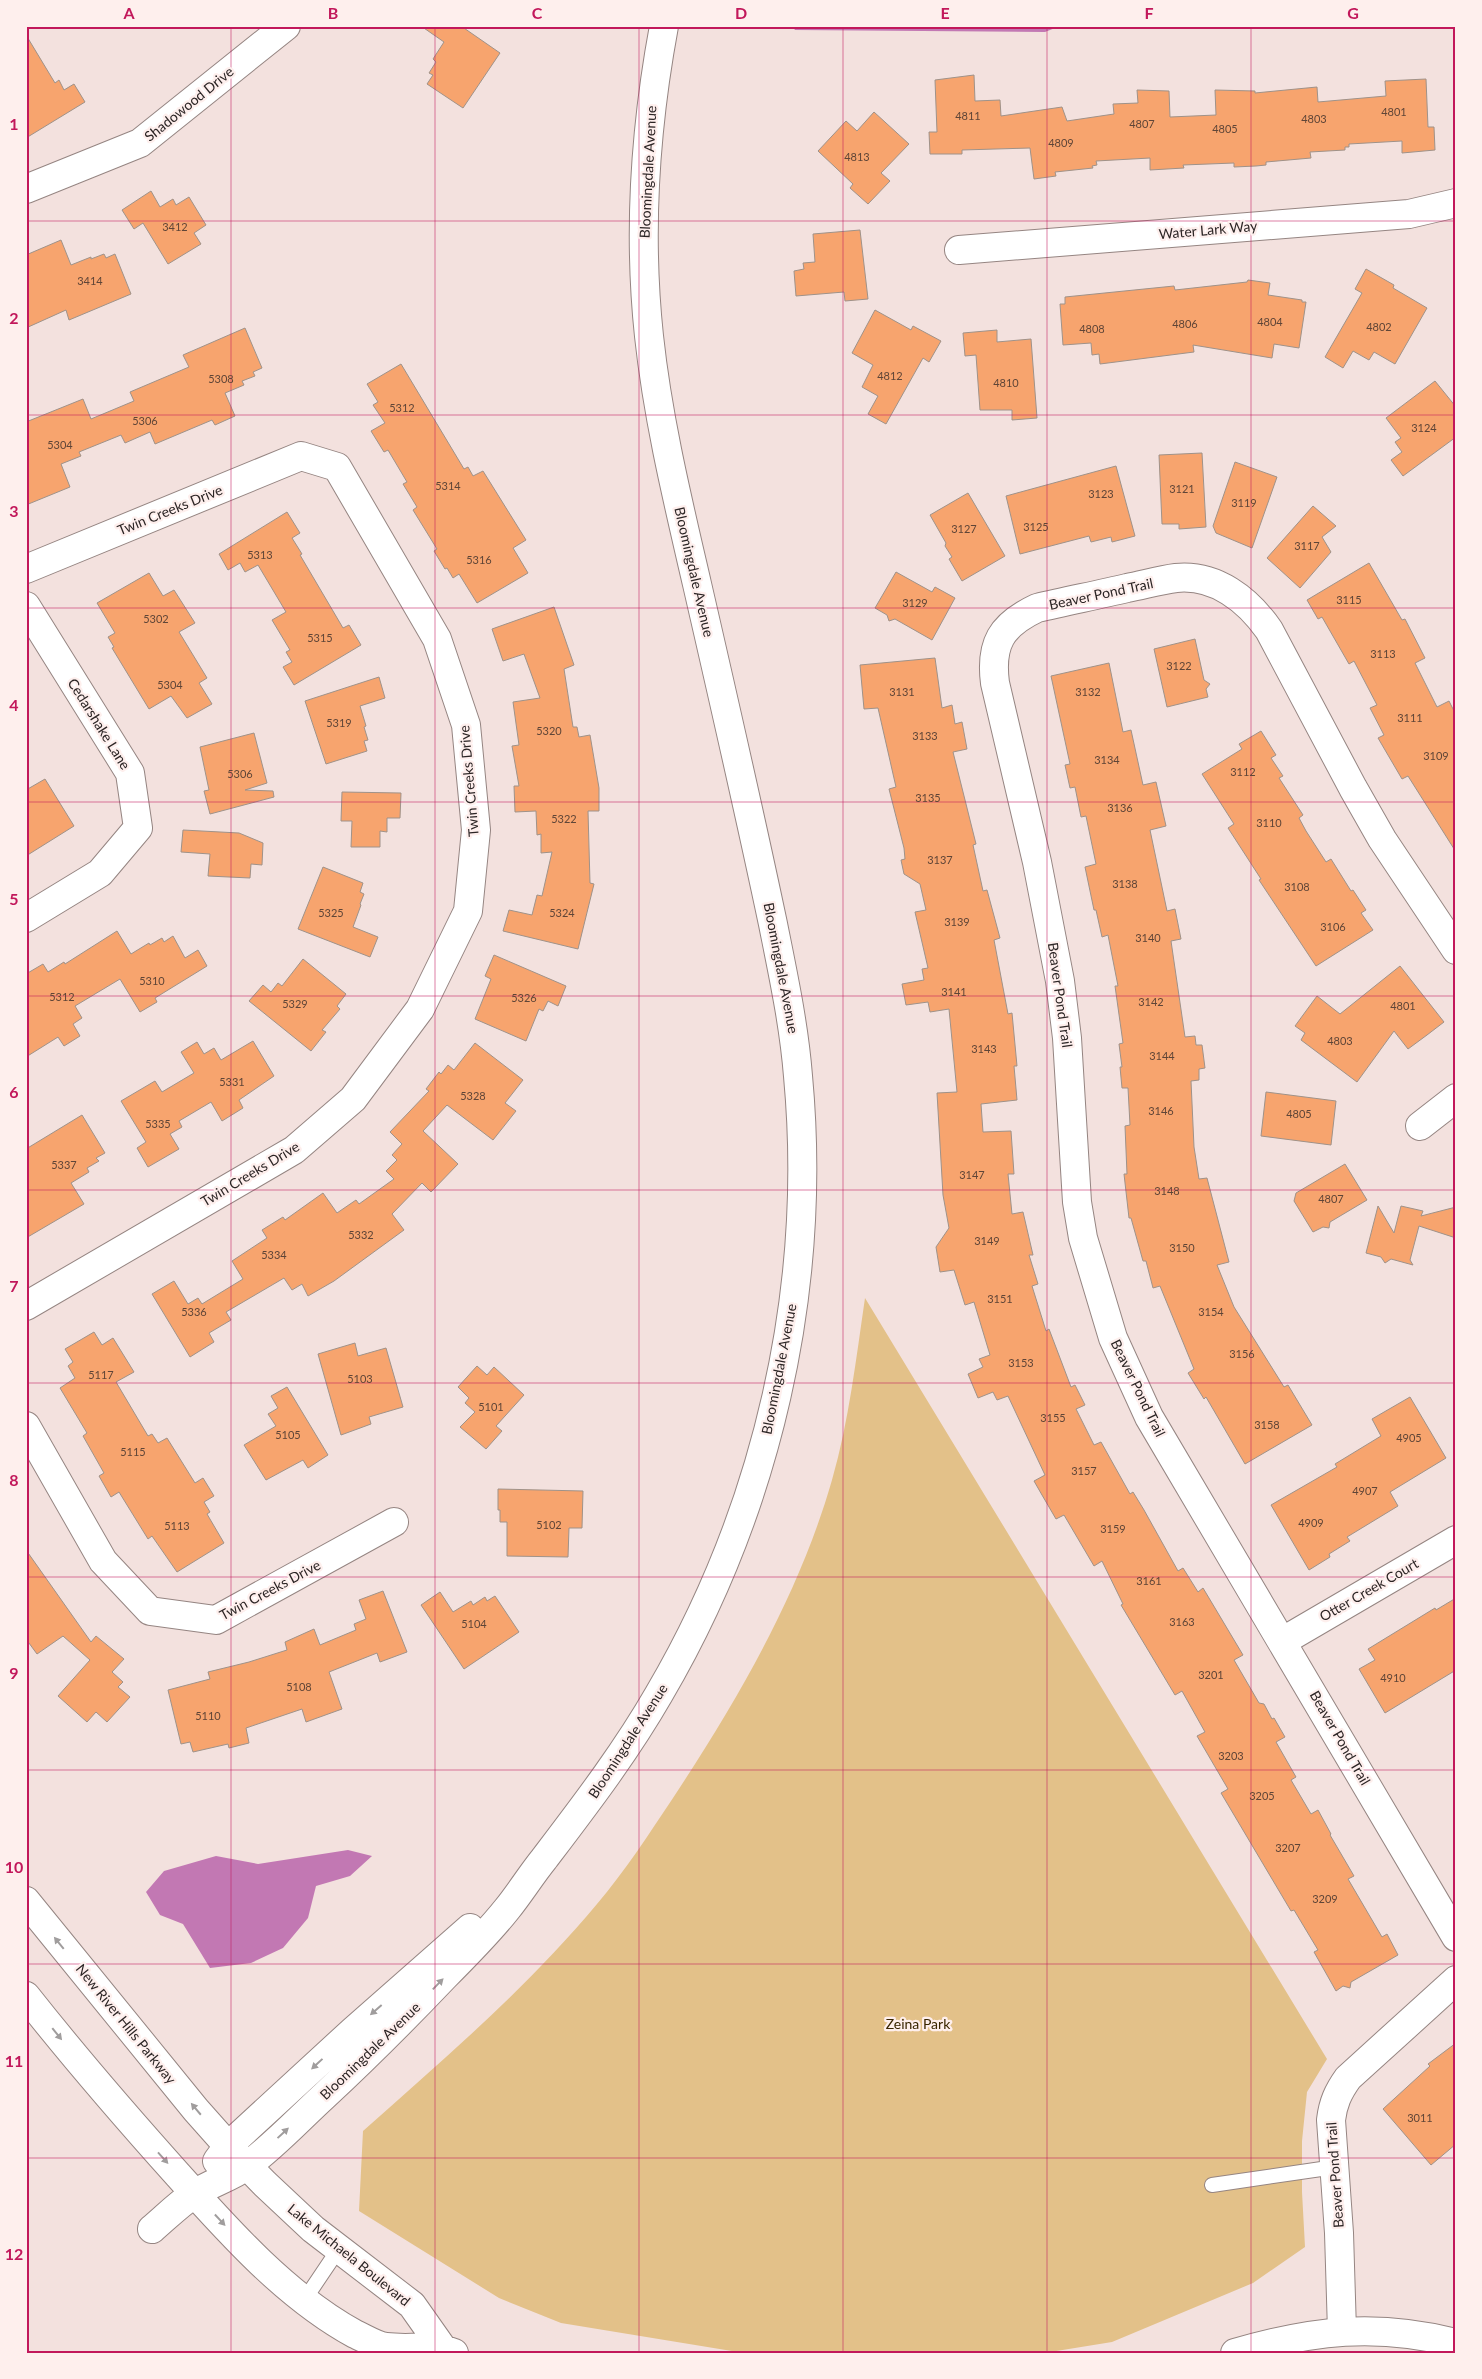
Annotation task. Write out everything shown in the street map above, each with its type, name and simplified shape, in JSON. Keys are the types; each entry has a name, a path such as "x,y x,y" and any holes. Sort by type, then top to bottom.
{"street":[{"name":"Shadowood Drive","path":"26,189 140,143 286,26"},
{"name":"Bloomingdale Avenue","path":"152,2229 195,2193 247,2166 366,2057 410,2013 507,1909 542,1860 591,1798 659,1695 698,1621 732,1543 759,1462 780,1378 793,1305 799,1243 802,1180 801,1113 796,1050 787,993 764,883 668,456 649,336 645,266 645,191 653,94 664,26"},
{"name":"Water Lark Way","path":"959,250 1409,214 1456,203"},
{"name":"Twin Creeks Drive","path":"26,568 301,456 337,467 437,639 466,725 476,830 468,911 420,1009 354,1099 294,1150 26,1306"},
{"name":"Beaver Pond Trail","path":"1456,950 1382,839 1269,630 1257,613 1241,597 1221,586 1201,580 1178,578 1037,608 1020,616 1006,628 996,644 992,662 995,683 1035,852 1060,981 1067,1038 1077,1202 1083,1238 1102,1305 1124,1366 1149,1417 1283,1641 1456,1937"},
{"name":"Cedarshake Lane","path":"26,606 130,773 138,828 100,874 26,918"},
{"path":"1420,1126 1456,1098"},
{"name":"Twin Creeks Drive","path":"26,1426 103,1561 150,1611 216,1620 394,1522"},
{"name":"Otter Creek Court","path":"1283,1641 1456,1540"},
{"name":"Bloomingdale Avenue","path":"195,2193 228,2146 542,1860"},
{"name":"New River Hills Parkway","path":"27,1904 196,2110 228,2146"},
{"name":"Beaver Pond Trail","path":"1342,2331 1335,2166 1331,2120 1333,2105 1338,2092 1363,2064 1456,1980"},
{"path":"26,1996 92,2078 195,2193"},
{"name":"Lake Michaela Boulevard","path":"228,2146 288,2206 338,2250 412,2305 446,2351"},
{"name":"Lake Michaela Boulevard","path":"195,2193 245,2246 305,2299 354,2333 385,2347 446,2351"},
{"path":"1236,2353 1308,2334 1342,2331 1412,2334 1456,2343"}],"lane":[{"path":"1212,2185 1335,2166"},
{"path":"305,2299 338,2250"}],"green space":[{"name":"Zeina Park","path":"865,1298 1327,2059 1307,2092 1302,2141 1305,2247 1253,2283 1112,2342 1044,2353 744,2353 561,2323 499,2298 359,2211 363,2131 514,1994 597,1904 646,1839 721,1723 743,1684 784,1605 802,1564 832,1480 848,1413"}],"shaded area":[{"path":"792,26 1060,26 1045,32 795,30"},
{"path":"348,1850 372,1856 350,1876 316,1886 308,1918 283,1948 251,1963 210,1968 183,1924 160,1915 146,1892 164,1871 216,1856 258,1864"}],"building":[{"path":"421,26 461,26 500,53 463,108 427,84 433,75 429,73 436,62 433,59 444,42"},
{"path":"26,35 55,83 59,80 64,90 74,84 85,102 26,138"},
{"path":"974,75 975,101 1000,100 1001,116 1062,107 1067,121 1114,114 1113,104 1138,103 1137,90 1169,91 1170,117 1216,115 1215,90 1255,91 1255,93 1317,87 1318,102 1386,96 1385,81 1426,79 1428,127 1434,127 1435,150 1402,153 1402,141 1349,144 1349,147 1345,147 1345,150 1310,152 1311,158 1266,162 1266,165 1234,167 1234,163 1183,165 1184,168 1150,170 1150,158 1096,161 1097,165 1092,166 1093,168 1055,172 1056,176 1034,179 1030,148 962,150 962,154 930,154 929,132 937,132 935,80"},
{"path":"874,112 909,144 881,173 890,181 868,204 850,188 853,184 818,151 846,121 857,131"},
{"path":"151,191 160,207 173,199 176,205 189,197 206,225 194,233 201,244 168,264 143,223 134,229 122,210"},
{"path":"860,230 868,299 845,301 844,292 796,296 794,271 804,269 803,263 815,262 813,234"},
{"path":"61,240 71,265 91,257 91,259 104,254 106,258 115,254 131,294 69,320 66,310 26,328 26,255"},
{"path":"1366,269 1394,285 1393,288 1427,308 1395,364 1374,352 1369,360 1353,351 1343,368 1325,357 1362,293 1355,289"},
{"path":"1248,280 1270,283 1268,295 1306,302 1299,348 1274,344 1272,358 1193,345 1194,352 1100,364 1099,354 1092,355 1091,343 1063,345 1060,304 1065,304 1065,297 1174,286 1175,290 1247,282"},
{"path":"875,310 911,330 913,326 941,341 929,362 923,358 886,424 868,414 878,396 862,387 873,365 852,353"},
{"path":"245,328 262,368 253,372 255,376 242,381 244,385 225,393 235,416 215,425 212,420 155,444 150,432 125,443 121,435 79,452 81,456 61,464 70,487 26,505 26,422 83,399 91,419 134,401 130,392 189,367 183,355"},
{"path":"997,330 997,342 1031,339 1037,418 1012,420 1012,410 980,410 976,355 965,356 963,333"},
{"path":"401,364 464,469 468,467 473,476 483,471 526,540 513,548 528,573 477,603 459,574 453,578 447,568 445,569 434,551 437,549 413,510 417,507 403,484 407,482 388,450 384,452 371,431 385,423 373,405 378,402 367,384"},
{"path":"1435,381 1456,407 1456,437 1403,476 1391,460 1402,452 1395,442 1401,438 1386,418"},
{"path":"1202,453 1206,527 1179,529 1179,524 1162,524 1159,455"},
{"path":"1235,462 1277,477 1252,548 1216,533 1213,526"},
{"path":"1116,466 1135,536 1112,542 1111,537 1091,542 1089,536 1020,554 1006,496"},
{"path":"968,493 1005,556 962,581 949,559 952,557 945,546 946,543 930,515"},
{"path":"1313,506 1336,526 1322,537 1331,552 1300,588 1267,558"},
{"path":"287,512 300,533 292,538 302,554 300,555 343,628 349,625 361,645 294,685 283,667 292,662 286,652 290,650 272,620 286,612 258,565 245,572 240,563 228,570 219,554"},
{"path":"1369,563 1402,620 1405,619 1425,658 1415,663 1437,707 1449,701 1456,715 1456,852 1408,776 1402,779 1378,738 1384,735 1370,708 1377,705 1354,661 1349,664 1322,617 1318,619 1307,600"},
{"path":"896,572 932,592 935,587 955,598 932,640 895,619 889,621 887,615 875,608"},
{"path":"149,573 163,596 174,590 195,623 179,632 207,678 199,683 212,704 187,718 171,696 149,709 112,648 114,647 108,637 115,633 97,603"},
{"path":"554,607 574,665 564,669 573,727 577,727 579,737 590,735 599,788 599,811 588,811 590,883 594,884 578,949 503,931 509,910 532,915 537,895 542,896 552,852 541,853 541,834 537,835 536,811 515,812 514,786 519,786 512,746 519,745 513,702 540,698 524,654 503,661 492,629"},
{"path":"1195,639 1204,680 1210,684 1206,689 1208,697 1167,707 1154,649"},
{"path":"935,658 942,708 952,705 955,724 962,722 967,749 953,752 976,844 973,845 983,891 987,890 1000,938 994,940 1008,1014 1012,1013 1017,1066 1014,1066 1017,1100 981,1104 983,1132 1011,1131 1014,1174 1008,1174 1012,1214 1023,1212 1033,1255 1029,1255 1038,1284 1032,1286 1046,1331 1049,1329 1071,1387 1075,1385 1085,1405 1076,1409 1094,1445 1101,1442 1130,1494 1133,1492 1144,1510 1178,1571 1183,1568 1198,1592 1203,1588 1243,1655 1234,1660 1259,1703 1264,1704 1285,1737 1276,1742 1296,1777 1291,1780 1311,1814 1318,1810 1354,1876 1348,1879 1382,1937 1387,1934 1398,1955 1351,1982 1350,1988 1343,1986 1336,1991 1314,1952 1318,1950 1294,1910 1291,1911 1221,1793 1228,1789 1197,1736 1205,1732 1182,1691 1175,1695 1121,1605 1123,1604 1102,1561 1094,1566 1064,1515 1056,1519 1042,1495 1034,1481 1045,1475 1008,1396 997,1400 993,1392 978,1398 968,1374 983,1367 979,1359 990,1355 974,1302 965,1305 954,1270 940,1272 936,1247 949,1228 943,1195 937,1093 957,1092 949,1009 930,1012 928,1002 906,1005 902,984 924,980 922,969 928,968 915,912 926,910 920,884 904,874 901,860 905,859 904,848 889,789 896,787 878,708 864,709 860,665"},
{"path":"1109,663 1123,732 1131,730 1143,785 1156,782 1166,826 1150,830 1167,911 1175,909 1181,939 1171,941 1185,1037 1195,1036 1196,1045 1202,1045 1205,1068 1199,1069 1199,1080 1191,1081 1194,1147 1199,1179 1207,1178 1229,1262 1217,1265 1234,1307 1284,1387 1288,1385 1312,1425 1245,1464 1206,1397 1204,1399 1188,1373 1194,1369 1160,1286 1153,1288 1146,1261 1143,1261 1131,1218 1129,1218 1124,1174 1127,1174 1125,1126 1130,1125 1128,1088 1122,1088 1120,1067 1122,1067 1119,1044 1123,1043 1115,986 1118,986 1108,935 1102,937 1096,910 1094,910 1085,867 1096,864 1086,816 1081,817 1075,787 1070,788 1065,765 1070,764 1051,676"},
{"path":"379,677 385,698 360,706 366,726 364,727 368,740 364,741 367,751 326,764 305,701"},
{"path":"1261,731 1276,755 1271,758 1283,776 1279,778 1303,815 1299,818 1306,831 1326,862 1331,859 1351,891 1353,890 1366,910 1361,913 1373,930 1316,966 1259,880 1261,879 1228,828 1234,824 1202,774 1242,749 1239,744"},
{"path":"254,733 267,783 245,790 273,791 274,797 210,814 204,791 209,790 200,747"},
{"path":"45,779 74,826 26,856 26,790"},
{"path":"342,792 401,793 400,818 387,818 387,832 380,831 380,847 351,847 352,821 341,821"},
{"path":"183,830 239,833 263,843 262,865 251,864 250,878 208,876 210,854 181,852"},
{"path":"323,867 363,883 360,892 364,894 353,927 378,937 370,957 298,929"},
{"path":"117,931 131,954 149,943 150,945 162,938 164,942 173,936 185,958 198,950 207,966 155,998 157,1002 140,1012 120,979 75,1006 82,1018 73,1024 80,1036 64,1046 58,1037 26,1057 26,974 43,964 48,972 64,962 65,964"},
{"path":"494,955 566,986 558,1006 548,1001 543,1011 539,1009 526,1041 475,1019 491,979 485,976"},
{"path":"303,959 346,994 337,1006 340,1009 322,1030 326,1032 311,1051 249,1001 263,985 271,992 278,983 282,986"},
{"path":"1400,966 1444,1022 1408,1049 1394,1031 1357,1082 1301,1040 1305,1033 1295,1026 1317,996 1340,1014"},
{"path":"253,1041 274,1076 239,1100 243,1108 222,1121 211,1102 179,1121 182,1127 170,1134 179,1149 148,1167 137,1148 146,1142 121,1101 155,1081 162,1092 194,1073 181,1052 197,1042 204,1054 214,1048 221,1060"},
{"path":"475,1043 523,1080 505,1103 516,1111 493,1140 447,1105 423,1131 458,1164 431,1192 422,1183 392,1214 404,1230 334,1281 308,1296 302,1284 292,1290 284,1278 226,1312 231,1320 209,1333 214,1342 190,1357 152,1294 174,1281 188,1304 198,1298 202,1304 243,1279 232,1261 267,1238 262,1230 283,1217 285,1220 323,1193 337,1213 356,1200 359,1204 394,1179 386,1171 397,1160 392,1155 402,1144 390,1132 429,1091 426,1089 439,1072 441,1074 448,1065 454,1070"},
{"path":"1266,1092 1336,1101 1331,1145 1261,1136"},
{"path":"82,1115 105,1153 96,1158 99,1161 87,1168 89,1172 71,1183 84,1204 26,1238 26,1149"},
{"path":"1345,1164 1367,1200 1330,1222 1329,1228 1323,1227 1313,1232 1294,1201 1296,1193"},
{"path":"1378,1206 1394,1233 1401,1206 1423,1211 1421,1216 1456,1207 1456,1238 1419,1226 1410,1260 1413,1265 1391,1259 1385,1263 1381,1257 1366,1253"},
{"path":"94,1332 102,1345 113,1338 134,1372 116,1382 148,1436 152,1434 158,1443 167,1438 195,1483 203,1478 214,1496 204,1502 210,1512 207,1514 224,1543 177,1572 152,1536 148,1539 119,1492 111,1497 99,1476 104,1473 83,1436 87,1433 60,1388 75,1378 68,1366 73,1362 65,1349"},
{"path":"355,1343 358,1356 386,1348 403,1407 369,1417 371,1424 341,1435 318,1354"},
{"path":"477,1366 487,1375 494,1367 524,1395 496,1426 502,1431 486,1449 460,1427 475,1412 465,1403 469,1398 458,1387"},
{"path":"287,1387 328,1455 308,1468 303,1460 266,1480 244,1445 276,1426 268,1414 278,1408 271,1396"},
{"path":"1410,1397 1446,1458 1390,1492 1398,1506 1347,1537 1350,1541 1329,1554 1330,1557 1309,1570 1271,1505 1337,1467 1335,1464 1381,1436 1372,1419"},
{"path":"498,1489 583,1491 582,1528 569,1528 568,1557 507,1556 507,1522 500,1522"},
{"path":"26,1550 91,1642 96,1636 124,1659 112,1672 123,1682 118,1687 130,1697 107,1722 96,1712 87,1722 58,1696 90,1660 63,1636 37,1654 26,1639"},
{"path":"383,1591 407,1652 380,1662 377,1653 329,1672 342,1709 306,1722 302,1709 246,1728 249,1743 229,1748 228,1744 193,1752 190,1742 181,1744 168,1690 210,1679 208,1672 287,1650 285,1642 314,1629 320,1645 356,1630 354,1624 366,1619 359,1600"},
{"path":"440,1592 453,1612 471,1601 473,1605 485,1597 487,1601 495,1596 519,1632 464,1669 421,1605"},
{"path":"1456,1598 1456,1670 1385,1713 1359,1669 1375,1660 1368,1649 1435,1608 1436,1610"},
{"path":"1456,2043 1456,2144 1431,2165 1383,2109 1430,2066 1428,2064"}]}
